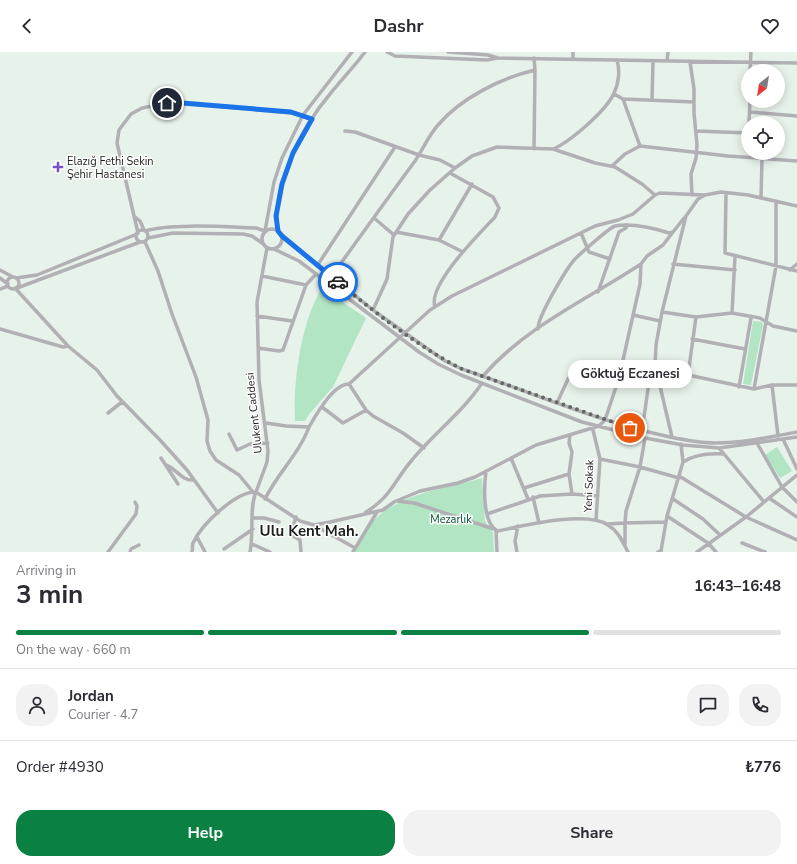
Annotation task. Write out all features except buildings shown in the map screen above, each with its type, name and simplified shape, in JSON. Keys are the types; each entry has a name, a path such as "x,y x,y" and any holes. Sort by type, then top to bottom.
{"street":[{"path":"262,243 262,236 265,231 274,182 282,158 303,115 352,52"},
{"path":"278,231 276,216 282,184 293,153 312,119 329,94 365,52"},
{"path":"387,52 395,56 487,60 498,58 534,58 797,63"},
{"path":"448,52 488,55 498,58"},
{"path":"498,52 498,58"},
{"path":"573,52 573,59"},
{"path":"667,61 668,52"},
{"path":"751,63 752,52"},
{"path":"534,58 534,149"},
{"path":"553,149 561,146 580,131 596,116 614,94 619,68 617,60"},
{"path":"652,100 653,61"},
{"path":"690,62 694,89 697,152 691,174 692,195"},
{"path":"331,276 419,155 437,125 454,109 478,94 516,74 534,70"},
{"path":"614,94 623,99 694,102"},
{"path":"623,99 640,146"},
{"path":"140,242 135,217 129,200 117,143 123,124 136,111 151,106 182,103 303,115 312,119"},
{"path":"750,108 750,116"},
{"path":"750,112 797,116"},
{"path":"344,131 355,132 419,155 440,160 455,168"},
{"path":"696,131 741,133"},
{"path":"612,166 625,154 640,146 741,157"},
{"path":"317,266 396,147"},
{"path":"373,310 387,279 395,233 408,214 430,190 455,168 472,156 497,147 553,149 612,166 625,172 655,195"},
{"path":"761,198 762,160"},
{"path":"780,160 797,161"},
{"path":"435,307 434,300 446,273 495,217 499,208 493,197 450,173"},
{"path":"439,240 472,184"},
{"path":"265,499 270,488 286,468 322,407 337,389 345,384 349,384 371,366 399,337 435,307 452,296 595,226 618,220 633,214 655,195 670,193 704,195 726,193 748,195 797,206"},
{"path":"726,193 725,253 797,271"},
{"path":"483,376 497,360 538,329 641,264 647,256 663,245 698,199 704,195"},
{"path":"754,389 776,266 776,202"},
{"path":"672,437 655,365 656,344 673,264 686,216"},
{"path":"135,217 140,221 145,231 148,233 148,238"},
{"path":"374,218 395,233 439,240 463,252"},
{"path":"538,329 537,324 574,260 613,227 627,225 669,233 673,232"},
{"path":"598,292 619,232 626,228 627,225"},
{"path":"8,285 8,280 15,277 37,275 145,231 162,228 196,227 256,228 265,231 272,228 278,231 317,266 373,310 404,333 445,360 462,369 605,420 642,431 684,440 715,443 778,436 797,432"},
{"path":"145,242 148,238 173,233 243,234 252,236 267,248 274,249 299,261 399,337 438,364 482,383 599,426 645,438 720,448 797,437"},
{"path":"581,233 587,248 593,254 610,259"},
{"path":"274,249 280,246 282,236"},
{"path":"16,288 140,242 145,242"},
{"path":"145,242 158,271 172,314 196,377 208,420 207,441 210,451 216,460 239,475 255,492 265,499 282,507 296,517 314,525 354,550 378,512"},
{"name":"Ulukent Caddesi","path":"250,552 253,530 253,500 267,462 268,443 259,380 257,302 267,248"},
{"path":"732,314 735,256"},
{"path":"314,525 378,512 397,501 420,491 458,483 486,471 536,445 593,430 599,426 605,420 619,378 640,284 641,264"},
{"path":"673,264 734,270"},
{"path":"790,270 797,264"},
{"path":"0,270 15,277 19,282 16,288"},
{"path":"258,348 279,351 283,350 306,285 316,274"},
{"path":"262,276 306,285"},
{"path":"0,278 8,285 16,288 68,346 97,370 122,402 160,440 194,480 218,513"},
{"path":"0,289 8,285"},
{"path":"662,312 696,317 732,314 751,318 760,318 773,326 797,331"},
{"path":"633,315 660,321"},
{"path":"257,316 292,321"},
{"path":"688,375 696,317"},
{"path":"739,387 751,318"},
{"path":"0,329 65,347 68,346"},
{"path":"692,339 745,349"},
{"path":"557,403 568,379 574,372 584,370 619,378 649,382 659,377 688,375 754,389 772,385 797,385"},
{"path":"642,431 649,382"},
{"path":"363,515 379,505 411,460 452,421 482,383"},
{"path":"349,384 366,410 424,448"},
{"path":"772,385 778,436"},
{"path":"108,413 122,402"},
{"path":"322,407 343,423 366,410"},
{"path":"266,423 309,427"},
{"name":"Yeni Sokak","path":"593,430 600,459 596,520"},
{"path":"229,434 237,450 250,444 268,443"},
{"path":"570,435 569,443 572,452 569,474 572,494"},
{"path":"625,547 626,510 640,467 645,438"},
{"path":"783,439 797,469"},
{"path":"757,443 782,487 797,502"},
{"path":"658,552 661,551 667,516 683,462 681,444"},
{"path":"720,448 764,502"},
{"path":"683,462 689,458 706,454 724,454"},
{"path":"160,458 178,484"},
{"path":"511,458 528,498"},
{"path":"600,459 679,477 746,516 797,540"},
{"path":"166,465 173,468 183,479 194,480"},
{"path":"486,471 484,486 488,514 495,530 497,552"},
{"path":"524,488 569,474"},
{"path":"697,552 746,516 797,475"},
{"path":"192,552 193,544 209,521 234,500 255,492"},
{"path":"488,514 533,497 572,494 598,496"},
{"path":"533,497 539,523"},
{"path":"769,498 797,517"},
{"path":"673,499 703,519 720,535"},
{"path":"397,501 414,503 495,530 539,523 596,520 606,524 621,537 628,552"},
{"path":"108,552 136,514 137,506 135,502"},
{"path":"667,516 708,543 716,552"},
{"path":"296,517 292,532 293,536 300,540 301,552"},
{"path":"253,518 264,518 279,522"},
{"path":"606,524 666,522"},
{"path":"518,526 515,541 518,552"},
{"path":"224,549 253,530"},
{"path":"198,537 205,552"},
{"path":"742,543 765,552"},
{"path":"252,544 270,552"},
{"path":"130,552 131,549 140,545"}],"green space":[{"path":"322,288 366,318 333,387 310,413 305,421 295,421 295,388 300,352 309,318"},
{"path":"753,321 762,322 763,325 751,385 743,384"},
{"path":"777,447 792,471 780,478 765,455"},
{"name":"Mezarlık","path":"482,478 485,521 493,533 494,552 355,552 361,538 376,518 399,502 428,492"}],"way so far":[{"path":"338,282 404,333 445,360 462,369 630,428"}],"place":[{"name":"Elazığ Fethi Sekin Şehir Hastanesi","path":"58,167"},
{"name":"Göktuğ Eczanesi","path":"630,428"}],"district":[{"name":"Ulu Kent Mah.","path":"309,531"}],"route":[{"path":"167,103 177,102 291,112 298,113 312,119 293,153 282,184 276,216 278,231 295,248 338,282"}]}
